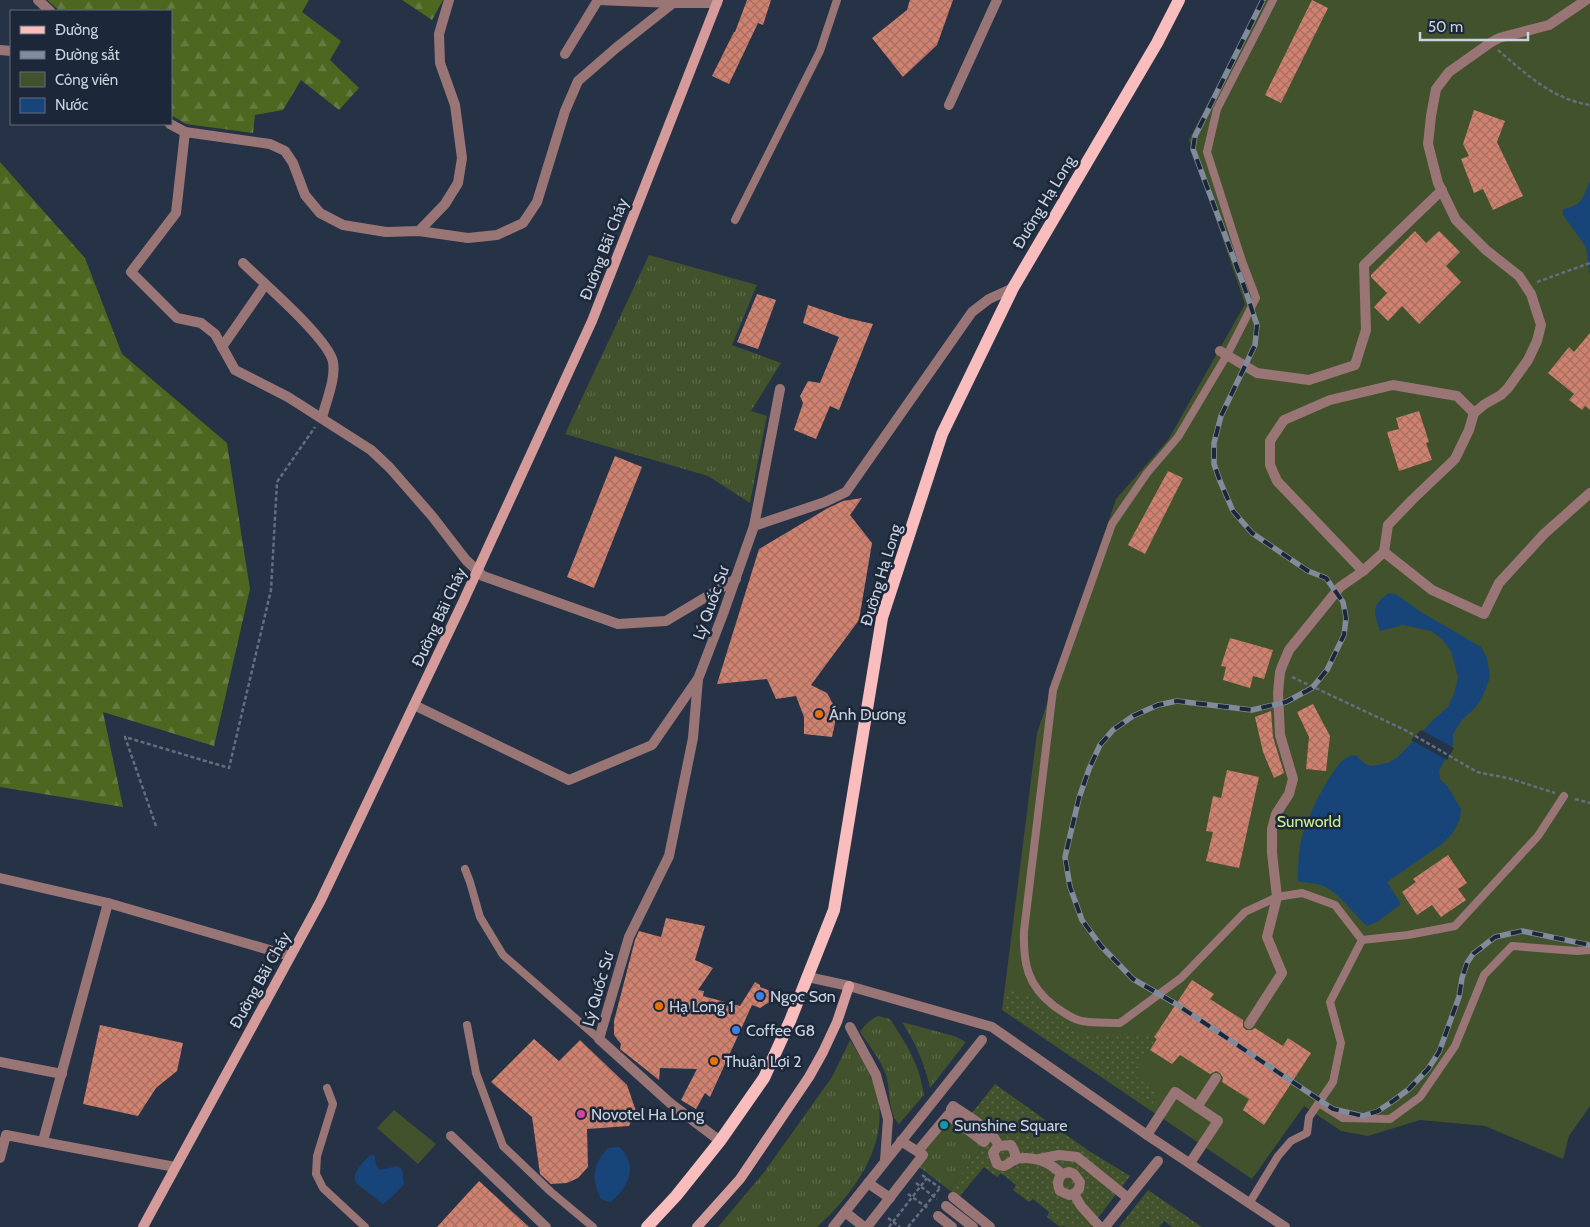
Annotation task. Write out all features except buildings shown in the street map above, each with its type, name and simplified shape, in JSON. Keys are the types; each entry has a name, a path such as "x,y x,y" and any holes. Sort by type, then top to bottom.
{"main road":[{"name":"Đường Hạ Long","path":"647,1227 676,1196 720,1140 764,1078 808,977 834,910 882,618 942,434 1013,288 1157,43 1179,0"},
{"name":"Đường Bãi Cháy","path":"143,1227 320,902 477,571 592,321 718,2"},
{"path":"697,1227 740,1179 809,1077 837,1022 849,986"}],"street":[{"path":"38,0 49,10"},
{"path":"420,231 445,204 458,183 462,158 456,105 440,63 439,34 449,0"},
{"path":"565,54 598,0 673,3 718,2"},
{"path":"949,106 997,0"},
{"path":"1250,1024 1282,973 1267,936 1277,897 1272,853 1272,829 1276,814 1289,794 1293,779 1280,735 1278,692 1280,672 1289,650 1340,587 1363,571 1384,552 1388,525 1455,459 1469,430 1474,414 1508,388 1528,360 1537,341 1541,325 1532,294 1519,276 1486,250 1456,220 1438,183 1428,144 1430,116 1436,89 1449,72 1490,43 1499,38 1549,25 1586,0"},
{"path":"172,125 185,132 270,144 285,151 293,163 305,195 320,213 343,225 386,232 420,231 468,238 498,235 522,223 537,202 565,111 578,81 673,3"},
{"path":"185,132 176,213 131,272 177,318 201,323 215,334 236,370 322,418 371,450 390,468 477,571 488,578 618,624 666,621 736,579"},
{"path":"1223,353 1257,373 1309,380 1356,365 1366,330 1364,265 1442,190"},
{"path":"243,263 312,330 329,351 333,361 334,372 322,418"},
{"path":"222,347 265,285"},
{"path":"754,526 825,502 846,492 972,312 989,299 1013,288"},
{"path":"1363,571 1277,481 1270,465 1270,440 1284,420 1330,400 1393,386 1457,396 1474,414"},
{"name":"Lý Quốc Sư","path":"599,1039 629,937 670,856 692,738 698,679 754,526 780,389"},
{"path":"1384,552 1432,590 1484,614 1499,582 1544,534 1590,493"},
{"path":"414,705 568,780 652,745 698,679"},
{"path":"0,879 108,903 290,956"},
{"path":"43,1141 108,903"},
{"path":"808,977 849,986 992,1027 1285,1227"},
{"path":"850,1028 876,1075 888,1119 885,1161"},
{"path":"599,1039 670,1102 720,1140"},
{"path":"833,1227 982,1040"},
{"path":"0,1062 62,1074"},
{"path":"1197,1107 1216,1078"},
{"path":"1147,1134 1175,1092 1218,1121 1190,1163"},
{"path":"918,1151 948,1115 984,1142 987,1138 951,1109 953,1106 973,1119 994,1137 997,1140 998,1146"},
{"path":"0,1158 6,1135 174,1167"},
{"path":"450,1136 546,1227"},
{"path":"845,1212 866,1227 890,1198 923,1154 901,1141"},
{"path":"1015,1160 1015,1152 1011,1145 1008,1144 998,1146 993,1153 993,1159 1002,1167 1015,1160 1039,1159 1059,1155 1077,1157 1128,1198"},
{"path":"1039,1159 1051,1164 1062,1174"},
{"path":"1105,1227 1158,1161"},
{"path":"1069,1172 1078,1178 1080,1182 1079,1189 1074,1194 1069,1195 1060,1191 1057,1184 1062,1174 1069,1172"},
{"path":"868,1183 890,1198"},
{"path":"1074,1194 1081,1206 1100,1227"},
{"path":"950,1202 973,1227"},
{"path":"950,1202 990,1227"},
{"path":"938,1216 952,1227"}],"lane":[{"path":"736,220 820,52 837,0"},
{"path":"1273,0 1216,109 1207,152 1256,298 1223,353 1178,437 1147,473 1112,524 1053,690 1024,931 1023,955 1030,978 1042,996 1061,1011 1078,1020 1120,1024 1181,978 1246,912 1277,897 1302,893 1335,905 1362,940"},
{"path":"1362,940 1408,935 1454,926 1538,836 1564,796"},
{"path":"465,869 480,917 503,955 599,1039"},
{"path":"1250,1202 1278,1156 1291,1141 1307,1133 1309,1117 1333,1082 1341,1043 1330,1002 1362,940"},
{"path":"1319,1103 1343,1118 1390,1119 1420,1097 1455,1046 1484,975 1512,946 1577,951 1590,950"},
{"path":"467,1026 476,1073 503,1146 551,1192 593,1227"},
{"path":"327,1088 333,1104 317,1156 316,1174 323,1188 365,1227"}],"path":[{"path":"1490,43 1542,86 1560,97 1590,105"},
{"path":"1526,286 1590,263"},
{"path":"156,826 125,737 230,768 271,590 277,482 322,418"},
{"path":"1280,672 1407,731 1477,772 1508,778 1590,803"},
{"path":"910,1172 926,1178 940,1188 950,1202"},
{"path":"910,1172 920,1186 933,1196 950,1202"},
{"path":"889,1227 926,1178"},
{"path":"898,1187 938,1216"},
{"path":"908,1227 940,1188"}],"green space":[{"path":"47,0 309,0 302,12 341,41 330,60 359,88 339,110 301,80 283,110 255,115 253,133 186,124 172,116 172,10 59,10"},
{"path":"402,0 443,0 432,20"},
{"name":"Sunworld","path":"1261,0 1590,0 1590,1106 1569,1136 1563,1159 1485,1126 1420,1120 1368,1136 1341,1131 1304,1106 1252,1179 1002,1010 1037,733 1116,499 1168,440 1245,304 1189,140"},
{"path":"0,162 85,258 122,354 227,443 250,589 214,746 103,712 123,807 0,787"},
{"path":"649,255 757,285 732,345 781,363 751,411 767,416 750,503 708,476 565,434"},
{"path":"1012,986 1086,1036 1156,1035 1155,1038 1157,1039 1133,1075 1160,1092 1151,1106 1006,1011 1003,1004"},
{"path":"878,1016 890,1019 896,1028 912,1055 922,1084 924,1095 899,1124 895,1119 891,1106 885,1072 860,1032"},
{"path":"902,1022 954,1036 966,1042 930,1088 919,1054"},
{"path":"850,1040 872,1080 877,1094 880,1113 878,1132 873,1150 855,1184 843,1200 817,1227 718,1227 765,1171 832,1077"},
{"path":"995,1084 1089,1151 1130,1176 1091,1227 1060,1227 1047,1217 1049,1212 1033,1199 1029,1202 1013,1190 1016,1185 1001,1173 997,1177 984,1167 960,1196 949,1190 984,1145 971,1114"},
{"path":"394,1110 436,1144 418,1164 377,1128"},
{"path":"949,1117 984,1145 949,1190 913,1162"},
{"path":"1148,1190 1202,1227 1172,1227 1164,1221 1159,1227 1119,1227"}],"water":[{"path":"1590,181 1590,276 1586,247 1563,215 1563,209 1579,203"},
{"path":"1389,593 1397,595 1421,612 1481,647 1487,658 1490,677 1482,698 1476,707 1462,720 1453,734 1453,744 1439,771 1440,779 1448,787 1461,809 1460,819 1452,834 1442,844 1387,882 1401,904 1377,922 1367,926 1342,900 1326,887 1298,881 1300,846 1307,822 1323,788 1342,761 1356,755 1365,764 1372,766 1388,763 1398,757 1448,707 1454,694 1458,677 1451,651 1442,639 1431,631 1403,625 1380,631 1375,610 1379,602"},
{"path":"619,1147 629,1161 629,1176 617,1197 610,1202 601,1199 596,1185 595,1172 599,1160 608,1148"},
{"path":"370,1155 375,1156 376,1165 380,1170 397,1166 402,1169 404,1184 383,1204 356,1183 356,1171"}],"pier":[{"path":"1421,730 1454,748 1447,760 1411,740"}],"railway":[{"path":"1263,0 1195,136 1193,149 1257,325 1255,345 1221,416 1214,443 1214,464 1233,511 1252,533 1308,571 1326,578 1343,602 1346,618 1344,635 1327,670 1312,688 1286,702 1252,710 1177,701 1158,705 1133,716 1113,730 1100,745 1079,798 1065,857 1070,887 1082,920 1101,946 1133,979 1176,1004 1333,1109 1363,1116 1378,1111 1393,1101 1409,1089 1428,1069 1439,1052 1459,997 1467,963 1473,954 1495,937 1522,931 1590,945"}],"place":[{"name":"Ánh Dương","path":"819,714"},
{"name":"Ngọc Sơn","path":"760,996"},
{"name":"Hạ Long 1","path":"659,1006"},
{"name":"Coffee G8","path":"736,1030"},
{"name":"Thuận Lợi 2","path":"714,1061"},
{"name":"Novotel Ha Long","path":"581,1114"},
{"name":"Sunshine Square","path":"944,1125"}]}
